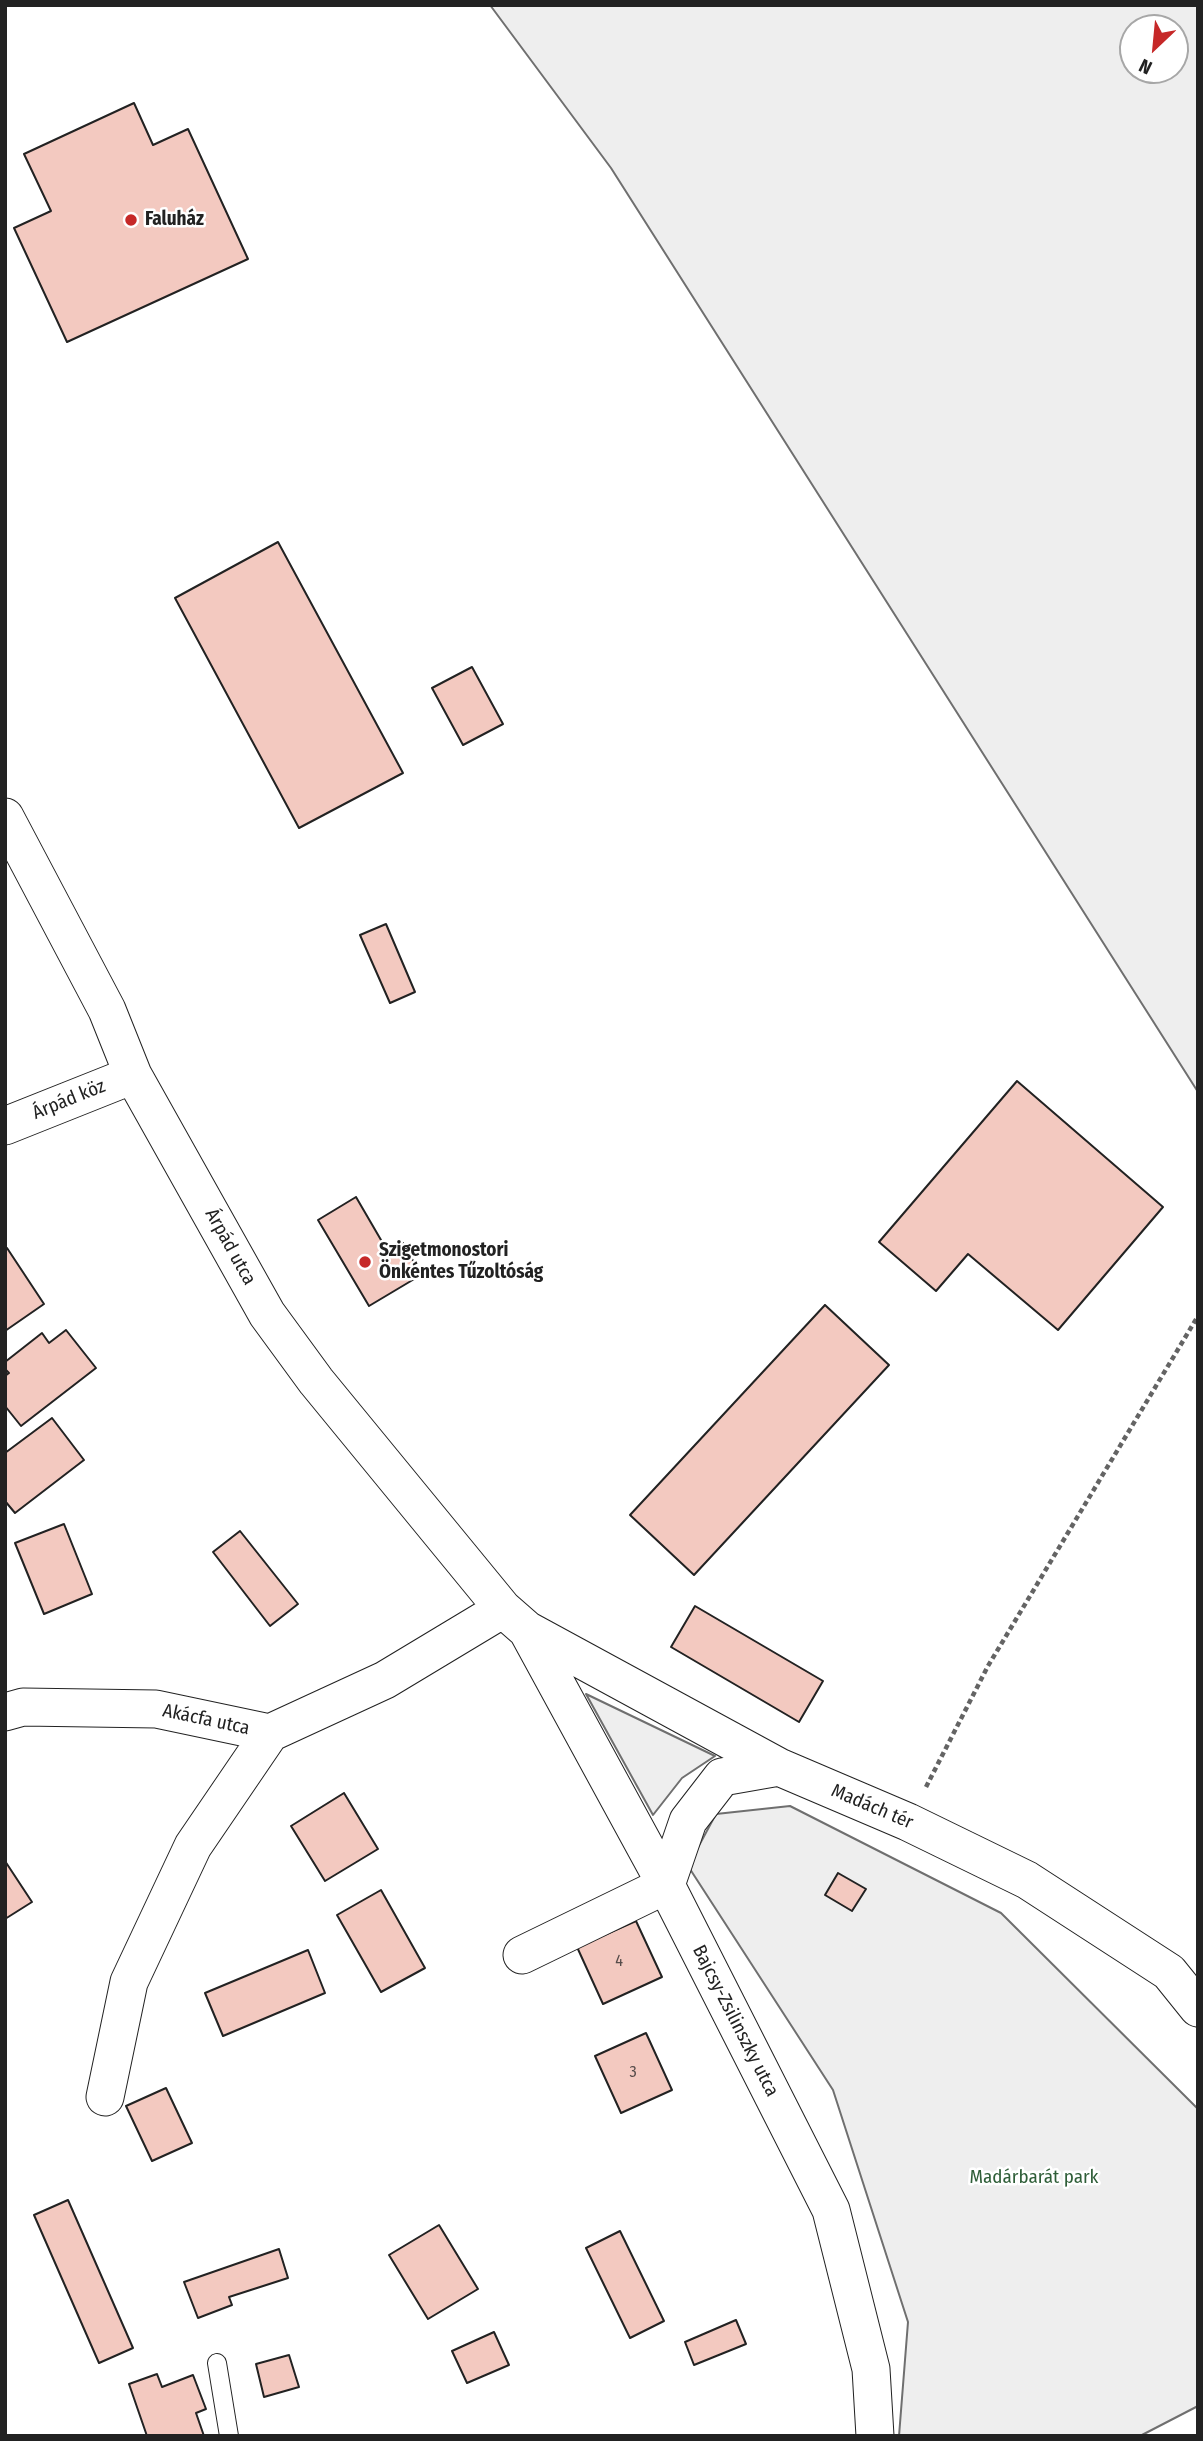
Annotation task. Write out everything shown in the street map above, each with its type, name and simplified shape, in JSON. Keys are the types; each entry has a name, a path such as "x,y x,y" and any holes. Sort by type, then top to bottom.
{"street":[{"name":"Árpád utca","path":"5,817 107,1010 133,1075 267,1314 316,1381 515,1620"},
{"name":"Árpád köz","path":"5,1126 133,1075"},
{"name":"Akácfa utca","path":"5,1712 23,1707 156,1709 270,1733 515,1620"},
{"name":"Madách tér","path":"515,1620 779,1767 908,1822 1027,1880 1169,1972 1198,2008"},
{"name":"Bajcsy-Zsilinszky utca","path":"515,1620 666,1885 831,2210 871,2369 875,2436"},
{"path":"105,2097 129,1982 193,1846 270,1733"},
{"path":"522,1955 666,1885 688,1821 722,1777 779,1767"}],"lane":[{"path":"217,2363 229,2436"}],"path":[{"path":"908,1822 988,1666 1198,1316"}],"green space":[{"path":"490,5 1198,5 1198,1092 611,168"},
{"path":"586,1694 715,1756 682,1778 653,1815"},
{"name":"Madárbarát park","path":"790,1806 1001,1913 1198,2109 1198,2406 1140,2436 899,2436 908,2322 833,2090 688,1866 716,1814"}],"building":[{"name":"Faluház","path":"134,103 153,145 188,129 248,259 67,342 14,228 51,211 24,154"},
{"path":"278,542 403,773 299,828 175,598"},
{"path":"472,667 503,724 463,745 432,688"},
{"path":"386,924 415,992 390,1003 360,935"},
{"path":"1017,1081 1163,1207 1058,1330 968,1254 936,1291 879,1242"},
{"path":"356,1197 388,1252 403,1243 421,1275 369,1306 318,1220"},
{"path":"7,1248 44,1304 5,1331 5,1249"},
{"path":"825,1305 889,1365 694,1575 630,1515"},
{"path":"66,1330 96,1368 21,1426 5,1406 5,1376 9,1373 5,1369 5,1362 42,1333 49,1343"},
{"path":"52,1418 84,1460 15,1513 5,1501 5,1453"},
{"path":"64,1524 92,1594 44,1614 15,1543"},
{"path":"240,1531 298,1604 270,1626 213,1552"},
{"path":"695,1606 823,1681 799,1722 671,1647"},
{"path":"344,1793 378,1849 325,1881 291,1826"},
{"path":"5,1861 32,1902 5,1919"},
{"path":"838,1873 866,1889 852,1911 825,1895"},
{"path":"381,1890 425,1968 381,1992 337,1915"},
{"path":"636,1921 662,1977 603,2004 577,1947"},
{"path":"308,1950 325,1993 223,2036 205,1993"},
{"path":"646,2033 672,2090 621,2113 595,2056"},
{"path":"166,2088 192,2143 152,2161 126,2106"},
{"path":"68,2200 133,2348 99,2363 34,2215"},
{"path":"439,2225 478,2289 428,2319 389,2255"},
{"path":"620,2231 664,2321 630,2338 586,2248"},
{"path":"279,2249 288,2278 229,2297 232,2305 198,2318 184,2282"},
{"path":"736,2320 746,2344 694,2365 685,2342"},
{"path":"494,2332 509,2365 467,2383 452,2351"},
{"path":"289,2355 299,2387 264,2397 256,2364"},
{"path":"157,2374 162,2387 193,2375 206,2409 196,2413 204,2436 147,2436 129,2384"}],"place":[{"name":"Faluház","path":"131,220"},
{"name":"Szigetmonostori Önkéntes Tűzoltóság","path":"365,1262"}]}
